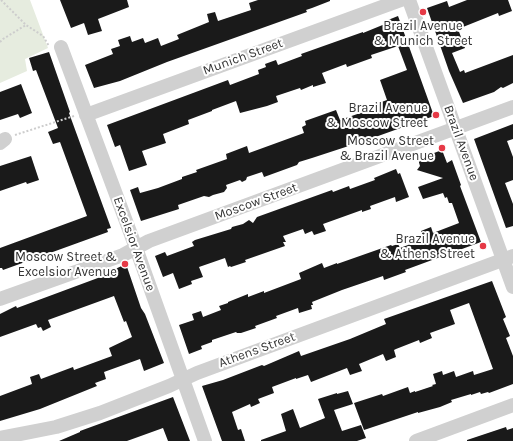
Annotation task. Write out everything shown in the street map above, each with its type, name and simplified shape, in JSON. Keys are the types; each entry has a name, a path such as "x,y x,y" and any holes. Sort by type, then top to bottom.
{"street":[{"name":"Munich Street","path":"86,115 400,0"},
{"name":"Brazil Avenue","path":"409,0 455,128 508,258 513,287"},
{"name":"Excelsior Avenue","path":"61,47 136,248 205,441"},
{"name":"Moscow Street","path":"0,299 123,255 149,241 513,107"},
{"name":"Athens Street","path":"0,438 56,427 100,413 197,373 508,258"},
{"path":"416,441 513,405"}],"path":[{"path":"1,0 26,25 38,32 47,40"},
{"path":"0,42 2,39 26,25"},
{"path":"2,141 70,116 86,115"}],"shaded area":[{"path":"0,0 30,0 48,48 25,59 27,71 0,83"}],"building":[{"path":"60,0 127,0 129,7 98,19 102,31 88,35 84,23 71,28"},
{"path":"258,0 330,1 306,10 307,12 167,62 120,81 94,88 85,65 113,54 111,49 120,46 118,40 130,36 132,42 143,38 145,43 158,38 161,46 179,39 177,35 209,22 207,14 215,12 218,21 251,10 249,3"},
{"path":"467,0 508,0 512,11 499,16 498,13 458,29 465,48 452,53 460,72 464,70 465,73 513,55 513,83 503,88 501,87 494,92 463,103 449,71 427,8 447,1 449,7"},
{"path":"398,16 434,116 299,162 297,165 264,177 262,172 247,177 246,180 242,182 240,180 226,185 227,188 224,192 209,197 204,196 178,205 179,209 141,221 130,190 138,187 140,193 158,188 197,172 196,170 227,159 226,154 247,146 249,153 304,133 302,127 306,125 305,121 336,110 340,120 366,111 365,108 387,100 380,80 407,70 398,46 371,55 372,58 347,67 346,64 322,73 326,83 313,87 313,85 301,90 300,88 276,96 278,102 267,106 240,113 236,101 188,120 189,124 163,134 166,143 142,151 147,165 129,171 120,145 115,147 107,125 228,80 230,85 259,74 258,70 266,67 265,64 276,60 278,65 302,56 301,54 363,33 385,24 388,20"},
{"path":"49,52 70,112 69,113 111,228 107,229 108,232 3,270 0,268 0,248 87,216 60,142 53,144 48,132 58,128 36,70 33,71 29,58"},
{"path":"21,84 32,113 20,118 18,114 0,120 0,92"},
{"path":"513,124 513,139 507,141 513,157 513,180 505,183 513,204 513,226 506,228 474,139"},
{"path":"442,150 447,163 452,160 481,242 405,270 406,272 384,280 383,276 342,290 312,302 312,309 299,313 298,308 276,316 277,318 255,326 256,328 241,333 236,332 212,340 212,342 201,346 202,349 189,354 179,325 194,320 192,314 201,311 203,317 221,310 219,306 248,294 248,297 264,291 264,293 301,279 299,273 322,263 324,268 391,245 398,244 400,248 424,239 421,231 431,227 433,233 459,223 452,203 449,203 447,197 445,198 443,193 423,199 418,187 443,178 417,170 420,166 418,159"},
{"path":"31,156 39,180 27,184 26,182 0,191 0,166"},
{"path":"396,169 398,174 400,173 409,197 396,202 395,197 370,206 371,209 362,212 362,210 323,224 326,231 314,235 312,231 305,234 303,229 283,236 286,242 283,242 285,246 245,260 246,262 231,267 228,267 225,258 199,267 203,277 191,281 192,284 179,289 173,273 163,277 155,256 165,252 167,256 194,246 192,242 195,240 231,229 232,227 243,224 249,220 253,223 257,217 332,190 333,192 349,186 350,189 375,180 374,178"},
{"path":"126,264 141,308 145,314 164,363 144,371 140,359 104,372 106,379 95,383 97,386 40,409 0,421 0,396 32,384 30,377 39,374 41,379 73,367 74,370 112,356 109,348 132,337 126,321 124,322 114,296 48,320 51,327 43,331 41,327 38,328 36,324 0,337 0,314 16,306 17,308 114,272 113,270"},
{"path":"492,281 506,317 503,319 510,336 506,338 513,356 513,384 489,393 481,394 480,392 451,400 452,402 440,407 418,412 364,430 354,403 382,394 383,396 408,387 410,393 433,386 432,385 436,384 433,374 442,371 443,375 454,371 456,377 473,371 474,375 493,369 469,303 450,310 455,324 430,333 432,338 420,343 419,340 394,350 396,357 386,361 383,354 359,364 362,371 350,375 347,368 311,382 308,375 272,387 274,393 258,399 260,403 251,407 250,404 232,412 238,430 241,429 245,441 222,441 202,386 223,380 262,365 264,366 299,351 301,356 350,339 386,324 384,319"},
{"path":"348,391 353,404 334,410 342,431 361,425 366,438 357,441 261,441 286,431 281,414 293,409 300,428 325,418 318,399"},
{"path":"173,397 190,441 168,441 163,428 127,441 59,441 80,431"},
{"path":"506,427 507,430 513,428 513,441 467,441 467,440"}],"place":[{"name":"Brazil Avenue & Munich Street","path":"423,12"},
{"name":"Brazil Avenue & Moscow Street","path":"436,115"},
{"name":"Moscow Street & Brazil Avenue","path":"442,148"},
{"name":"Brazil Avenue & Athens Street","path":"483,246"},
{"name":"Moscow Street & Excelsior Avenue","path":"125,264"}]}
